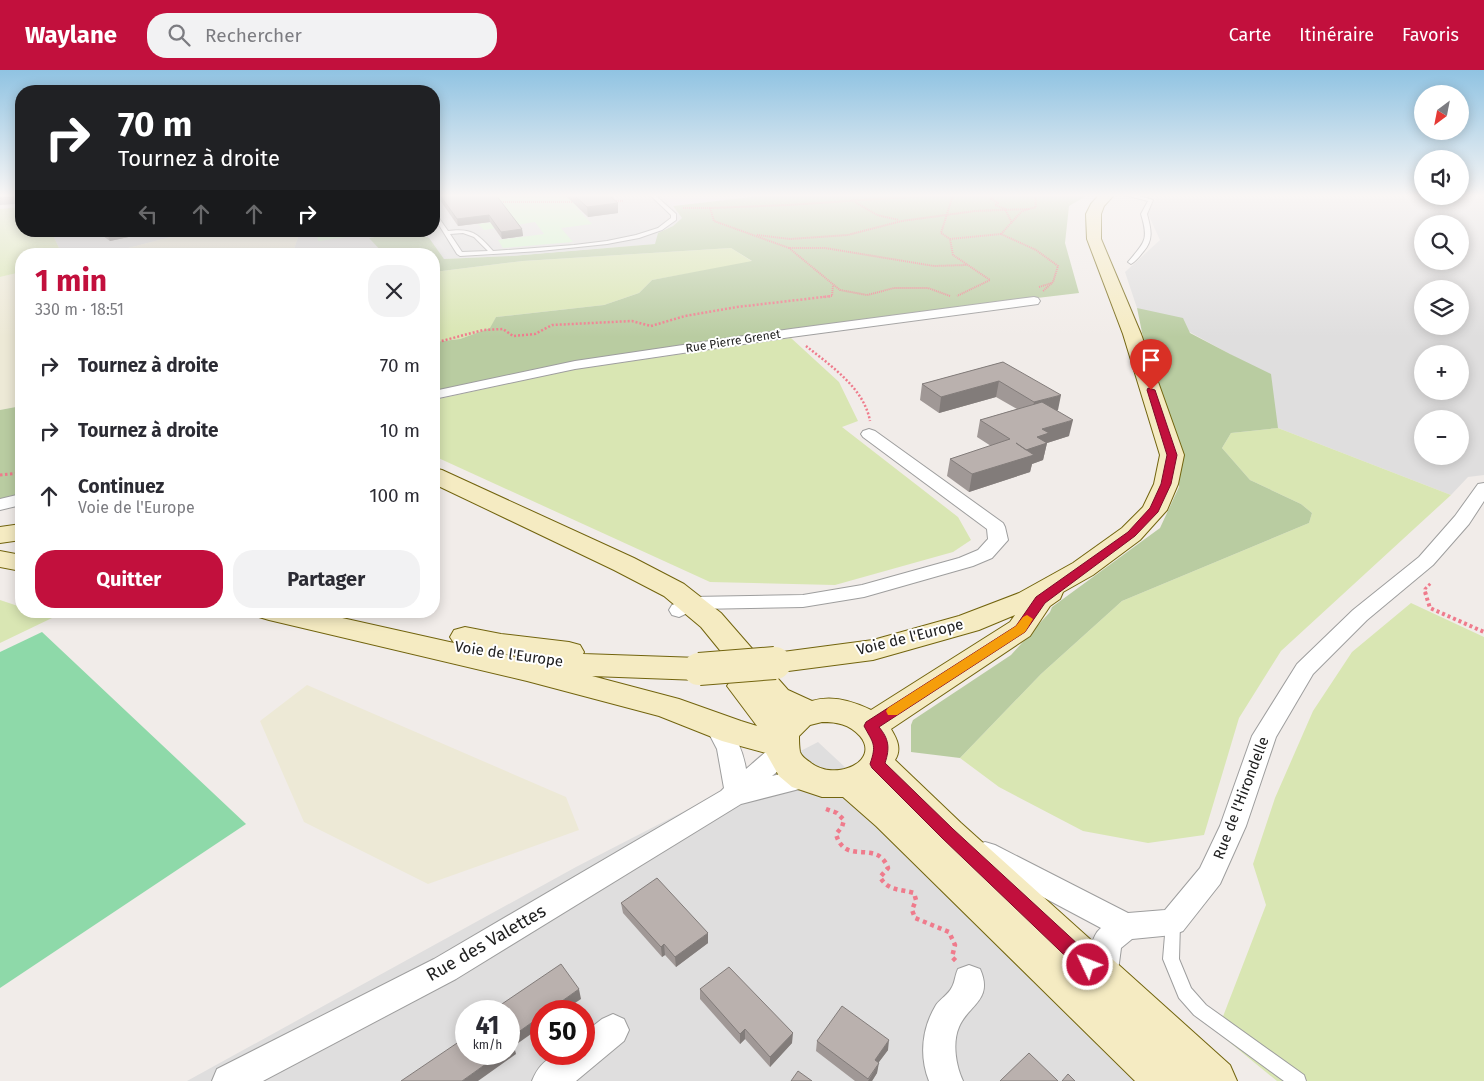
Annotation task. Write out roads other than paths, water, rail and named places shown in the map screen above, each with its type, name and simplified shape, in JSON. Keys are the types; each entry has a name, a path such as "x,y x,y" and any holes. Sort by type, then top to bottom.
{"main road":[{"name":"Voie de l'Europe","path":"771,658 894,632 968,611 1027,587 1087,552 1124,524 1142,503 1155,479 1160,456 1157,437 1118,333 1087,242"},
{"name":"Voie de l'Europe","path":"332,618 510,657 605,667 698,663 873,650 969,623 1029,599 1083,569 1131,534 1154,510 1166,484 1172,455 1132,334 1095,242"},
{"path":"440,478 674,590 692,613 782,744 787,763 812,793 820,783 836,785 864,773 882,750 879,737 860,718 848,713 821,710 808,713 790,724 782,744"},
{"path":"440,491 646,589 692,613 777,698 808,713"},
{"path":"0,534 15,533"},
{"path":"0,550 15,553"},
{"path":"0,559 15,562"},
{"path":"870,726 1020,629 1040,600 1083,569"},
{"path":"329,618 668,707 734,732 782,744"},
{"path":"864,773 948,834 1214,1081"},
{"path":"864,773 888,816 1168,1081"}],"street":[{"name":"Rue Pierre Grenet","path":"440,394 575,365 1034,295"},
{"path":"692,613 760,603 803,601 864,591 966,562 985,554 998,540 996,527 869,434"},
{"name":"Rue de l'Hirondelle","path":"1173,922 1210,876 1234,826 1264,736 1305,669 1360,615 1416,569 1462,520 1484,488"},
{"path":"0,505 15,501"},
{"path":"716,724 725,737 734,763 737,794"},
{"name":"Rue des Valettes","path":"229,1081 445,969 737,794 782,744"},
{"name":"Rue des Valettes","path":"737,794 812,793"},
{"path":"948,834 1126,926 1173,922"},
{"path":"1102,978 1107,941 1126,926"},
{"path":"946,1081 942,1073 940,1047 945,1021 966,994 970,979"},
{"path":"595,1044 613,1030"},
{"path":"549,1081 568,1065"}],"lane":[{"path":"453,242 460,254 603,242"},
{"path":"483,242 491,251"},
{"path":"1131,262 1148,242"},
{"path":"1173,922 1171,959 1185,993 1200,1010 1298,1081"}]}
